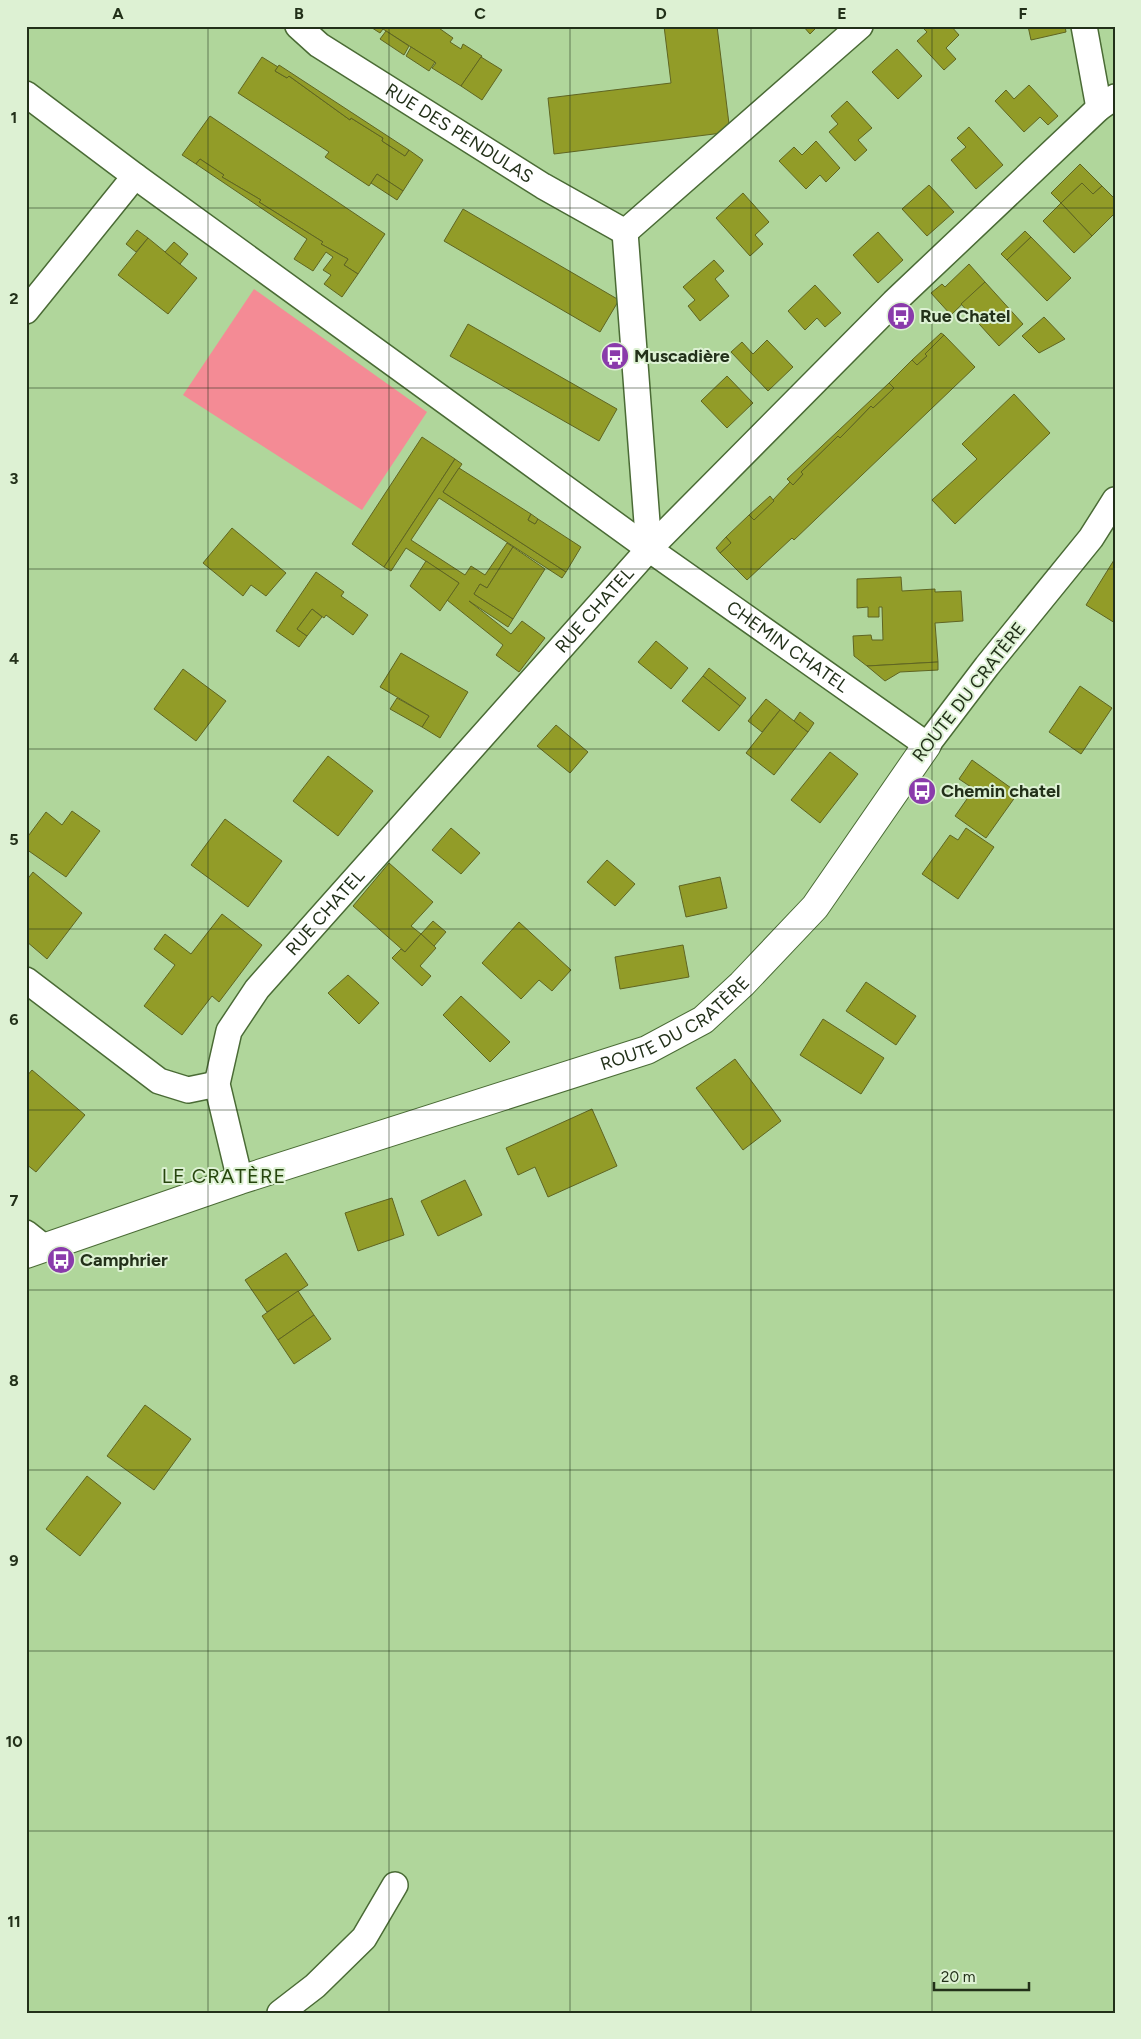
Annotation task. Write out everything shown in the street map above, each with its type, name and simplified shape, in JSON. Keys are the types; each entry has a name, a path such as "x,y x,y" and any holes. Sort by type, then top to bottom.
{"street":[{"name":"RUE DES PENDULAS","path":"298,26 327,50 543,186 625,232"},
{"path":"649,549 625,232 860,26"},
{"path":"1084,26 1107,103"},
{"name":"CHEMIN CHATEL","path":"26,94 135,176 649,549 927,745"},
{"name":"RUE CHATEL","path":"240,1180 217,1084 228,1031 257,989 649,549 894,302 1107,103"},
{"path":"26,311 135,176"},
{"name":"ROUTE DU CRATÈRE","path":"32,1245 647,1050 703,1020 742,984 815,906 927,745 987,666 1091,538 1115,500"},
{"path":"26,980 159,1081 188,1090 217,1084"},
{"path":"280,2013 315,1986 364,1938 395,1885"}],"shaded area":[{"path":"254,289 427,412 362,510 183,395"}],"building":[{"path":"369,26 436,26 453,38 450,42 461,49 463,44 482,56 461,86 432,68 436,63 383,29 380,33"},
{"path":"664,26 717,26 730,132 554,154 548,98 671,83"},
{"path":"803,26 818,26 810,34"},
{"path":"921,26 951,26 959,35 946,48 956,59 944,70 917,41 927,32"},
{"path":"1028,26 1065,26 1066,32 1031,40"},
{"path":"386,31 409,46 404,55 380,39"},
{"path":"411,47 435,62 429,71 406,56"},
{"path":"897,49 922,76 898,99 872,72"},
{"path":"262,57 278,67 275,71 287,78 289,76 350,120 351,118 383,138 382,141 405,156 409,150 423,160 403,191 377,174 369,186 325,157 329,152 238,93"},
{"path":"481,57 502,70 482,100 461,86"},
{"path":"279,65 409,150 405,156 382,141 383,138 351,118 350,120 289,76 287,78 275,71"},
{"path":"1029,85 1058,116 1048,125 1040,117 1024,132 995,101 1006,90 1014,99"},
{"path":"847,101 872,128 858,140 867,150 855,161 829,132 838,124 831,116"},
{"path":"210,116 385,234 358,274 344,265 348,259 321,244 323,242 259,202 261,200 222,177 224,175 200,159 196,164 182,155"},
{"path":"969,127 1003,165 976,189 951,160 966,147 957,138"},
{"path":"816,141 840,168 826,182 820,175 806,189 779,161 794,147 802,155"},
{"path":"200,159 224,175 222,177 261,200 259,202 323,242 321,244 348,259 344,265 358,274 342,297 324,284 331,275 323,270 333,257 326,252 313,271 294,259 307,239 196,164"},
{"path":"1080,164 1102,186 1093,194 1082,183 1061,203 1051,193"},
{"path":"377,174 403,191 397,200 371,183"},
{"path":"1082,183 1093,194 1102,186 1115,199 1115,213 1092,236 1061,203"},
{"path":"929,185 954,212 927,236 902,209"},
{"path":"743,193 769,222 755,235 763,244 750,256 716,218"},
{"path":"1061,203 1092,236 1074,253 1043,221"},
{"path":"463,209 619,300 600,332 444,241"},
{"path":"137,230 148,238 136,252 126,244"},
{"path":"1025,231 1031,237 1007,260 1001,254"},
{"path":"878,232 903,260 878,283 853,255"},
{"path":"1031,237 1071,278 1047,301 1007,260"},
{"path":"148,238 197,278 168,314 118,275"},
{"path":"174,242 188,254 180,264 165,252"},
{"path":"714,260 724,271 715,279 729,296 700,321 688,306 695,300 683,287"},
{"path":"969,264 985,282 951,315 931,293 942,284 945,287"},
{"path":"985,282 1023,324 999,346 961,304"},
{"path":"815,285 841,313 825,327 817,318 805,330 788,311"},
{"path":"1044,317 1065,339 1039,353 1022,336"},
{"path":"468,324 617,409 599,441 450,356"},
{"path":"941,333 944,335 917,365 912,360"},
{"path":"944,335 975,367 794,540 792,538 747,580 720,553 731,543 726,537 749,515 754,520 790,482 793,485 803,474 801,472 838,436 840,438 871,406 873,408 894,388 889,383 912,360 917,365"},
{"path":"767,340 793,367 768,391 731,352 742,342 753,354"},
{"path":"727,376 753,403 727,428 701,401"},
{"path":"889,383 894,388 873,408 871,406 840,438 838,436 801,472 803,474 793,485 787,479"},
{"path":"1014,394 1050,433 955,524 932,500 977,459 962,444"},
{"path":"422,437 455,459 384,567 352,544"},
{"path":"455,459 462,464 443,492 566,572 562,578 439,498 411,540 465,575 471,566 485,575 507,543 513,547 487,588 480,584 474,594 513,619 508,627 469,601 511,634 522,621 545,638 519,672 496,655 503,645 447,600 459,583 406,548 391,571 384,567"},
{"path":"459,468 531,514 528,520 535,524 538,519 581,547 566,572 443,492"},
{"path":"770,496 774,501 754,520 749,515"},
{"path":"531,514 538,519 535,524 528,520"},
{"path":"232,528 286,573 266,596 251,585 243,596 203,563"},
{"path":"726,537 731,543 720,553 716,548"},
{"path":"513,547 545,569 513,619 474,594 480,584 487,588"},
{"path":"1115,560 1115,623 1086,605"},
{"path":"426,561 459,583 440,611 410,586"},
{"path":"316,572 344,592 341,596 368,615 353,635 326,615 324,618 312,609 297,629 307,636 299,647 276,631"},
{"path":"901,577 902,591 935,589 935,592 961,591 963,621 935,623 938,662 867,666 854,656 853,636 871,635 872,640 883,640 882,607 879,607 879,617 868,617 868,607 857,608 857,579"},
{"path":"312,609 322,617 307,636 297,629"},
{"path":"656,641 688,668 671,689 638,662"},
{"path":"401,653 468,692 440,738 422,727 429,716 380,687"},
{"path":"938,662 938,670 900,672 885,681 867,666"},
{"path":"709,668 746,698 740,706 703,676"},
{"path":"183,669 226,701 196,741 154,709"},
{"path":"703,676 740,706 719,731 682,701"},
{"path":"1080,686 1112,708 1081,754 1049,732"},
{"path":"397,698 429,716 422,727 390,709"},
{"path":"766,699 780,710 762,732 748,721"},
{"path":"780,710 808,732 774,775 746,753"},
{"path":"800,712 814,723 808,732 794,721"},
{"path":"556,725 588,752 570,773 537,746"},
{"path":"830,752 858,774 820,823 791,800"},
{"path":"328,756 373,791 338,836 293,801"},
{"path":"972,760 1018,793 986,838 955,816 974,789 959,779"},
{"path":"72,811 100,831 66,877 26,849 26,839 46,812 62,825"},
{"path":"225,819 282,861 248,907 191,865"},
{"path":"451,828 480,853 461,874 432,850"},
{"path":"966,828 994,847 958,899 922,874 950,835 958,840"},
{"path":"607,860 635,884 615,906 587,882"},
{"path":"389,863 433,902 411,926 421,934 405,952 353,906"},
{"path":"33,872 82,913 47,959 26,941 26,881"},
{"path":"720,877 727,908 686,917 679,886"},
{"path":"222,914 262,945 219,1002 212,996 182,1035 144,1006 175,965 154,949 165,934 191,954"},
{"path":"433,921 446,932 434,946 421,934"},
{"path":"519,922 571,970 552,991 539,980 521,999 482,963"},
{"path":"421,934 436,948 420,966 431,976 422,986 392,958 401,949 405,952"},
{"path":"683,945 689,977 620,989 615,957"},
{"path":"348,975 379,1003 359,1024 328,993"},
{"path":"866,982 916,1016 896,1045 846,1011"},
{"path":"461,996 510,1042 490,1062 443,1015"},
{"path":"823,1019 884,1058 861,1094 800,1055"},
{"path":"735,1059 781,1121 743,1150 696,1088"},
{"path":"32,1070 85,1115 36,1172 26,1164 26,1077"},
{"path":"592,1109 617,1166 548,1197 535,1167 518,1175 506,1148"},
{"path":"465,1180 482,1215 438,1236 421,1201"},
{"path":"392,1198 404,1235 358,1251 345,1213"},
{"path":"286,1253 308,1285 267,1312 245,1280"},
{"path":"298,1291 314,1315 278,1340 262,1316"},
{"path":"314,1315 331,1339 294,1364 278,1340"},
{"path":"145,1405 191,1439 154,1490 107,1456"},
{"path":"87,1476 121,1503 80,1556 46,1529"}],"place":[{"name":"Rue Chatel","path":"901,316"},
{"name":"Muscadière","path":"615,356"},
{"name":"Chemin chatel","path":"922,791"},
{"name":"Camphrier","path":"61,1260"}],"district":[{"name":"LE CRATÈRE","path":"224,1176"}]}
